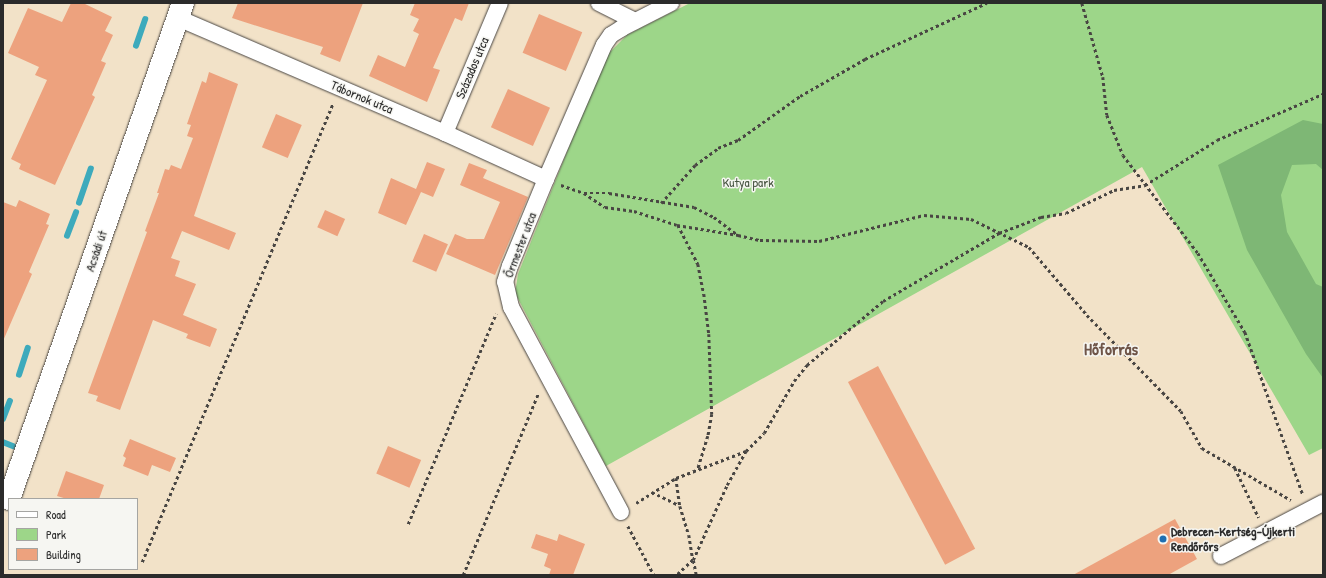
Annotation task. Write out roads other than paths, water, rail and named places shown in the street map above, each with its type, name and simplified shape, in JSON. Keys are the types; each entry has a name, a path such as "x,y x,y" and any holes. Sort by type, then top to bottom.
{"main road":[{"name":"Acsádi út","path":"3,516 9,490 180,10"}],"street":[{"name":"Százados utca","path":"445,133 500,3"},
{"path":"599,3 635,21"},
{"name":"Őrmester utca","path":"621,512 511,307 506,290 507,274 604,45 612,35 670,3"},
{"name":"Tábornok utca","path":"180,10 340,88 445,133 546,179"},
{"path":"1221,556 1323,503"}],"waterway":[{"path":"136,46 145,20"},
{"path":"79,203 91,169"},
{"path":"67,236 76,213"},
{"path":"19,375 28,348"},
{"path":"3,419 10,401"},
{"path":"3,442 13,446"}],"place":[{"name":"Debrecen-Kertség-Újkerti Rendőrőrs","path":"1163,539"}],"district":[{"name":"Hőforrás","path":"1111,349"}],"park label":[{"name":"Kutya park","path":"748,182"}]}
